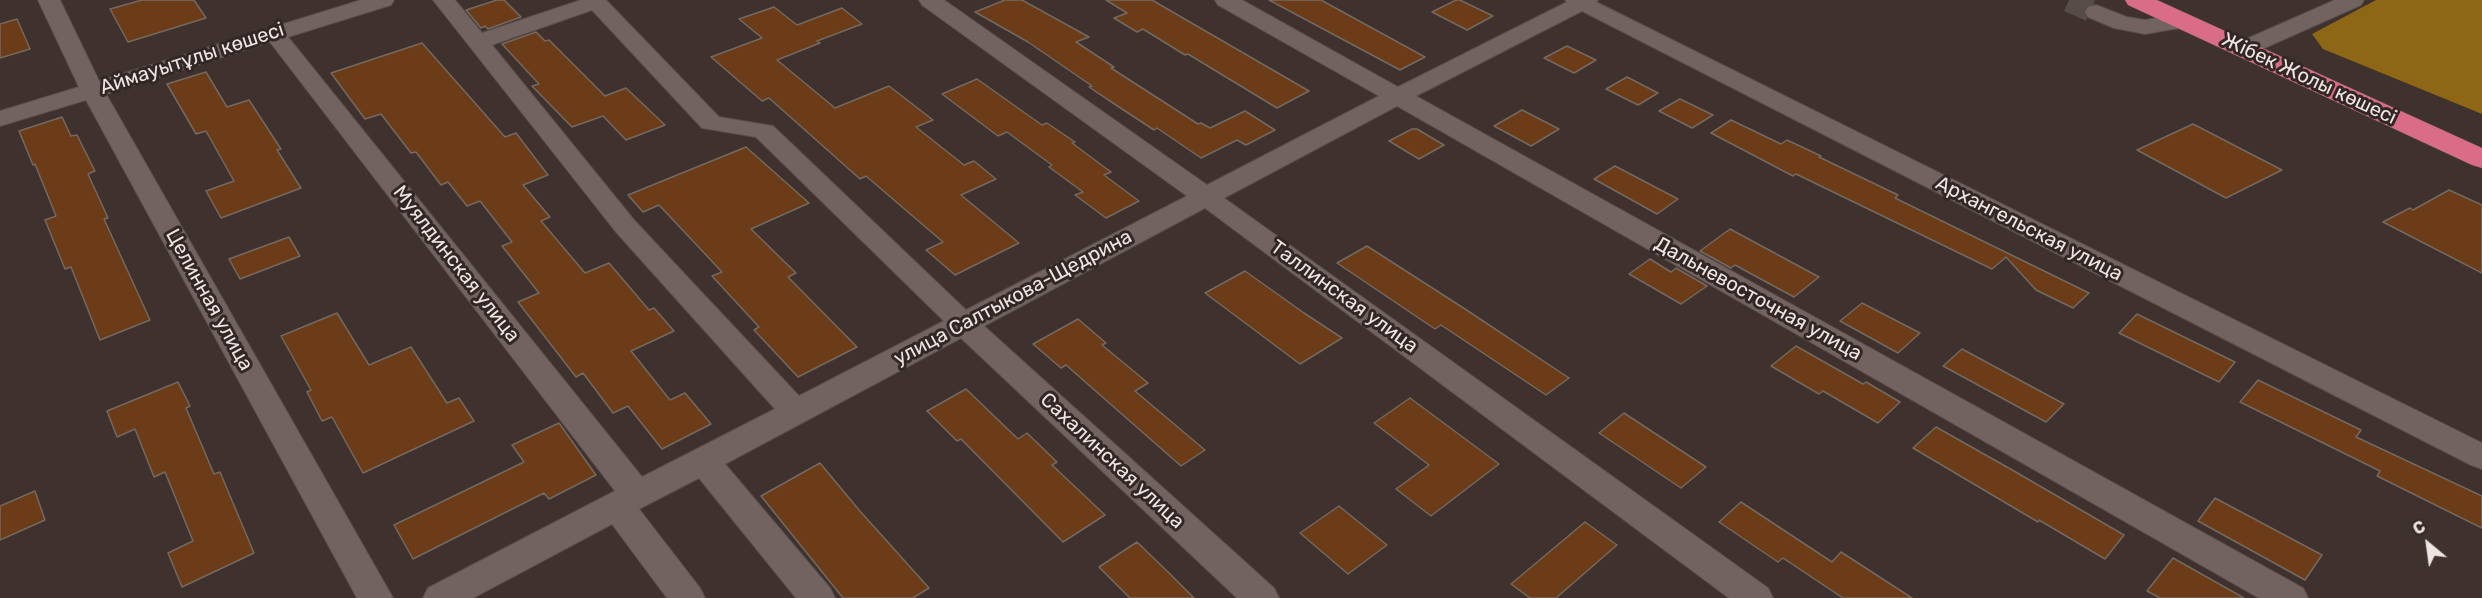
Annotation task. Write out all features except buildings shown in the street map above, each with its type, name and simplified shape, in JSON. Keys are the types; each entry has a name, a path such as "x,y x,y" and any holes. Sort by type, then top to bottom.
{"highway":[{"name":"Жібек Жолы көшесі","path":"2137,0 2482,159"}],"street":[{"name":"Целинная улица","path":"49,0 92,90 375,598"},
{"name":"Аймауытұлы көшесі","path":"0,119 380,0"},
{"path":"444,0 625,226 796,412"},
{"name":"Таллинская улица","path":"930,0 1206,196 1755,598"},
{"name":"Дальневосточная улица","path":"1226,0 2290,598"},
{"path":"2243,49 2353,0"},
{"name":"улица Салтыкова-Щедрина","path":"441,598 1582,1"},
{"name":"Архангельская улица","path":"1582,1 2482,457"},
{"name":"Сахалинская улица","path":"477,42 596,2 711,123 764,131 963,324 1261,598"},
{"path":"2096,12 2121,23 2145,27 2183,21"},
{"name":"Муялдинская улица","path":"274,33 627,500 687,598"},
{"path":"703,460 817,598"}],"shaded area":[{"path":"2376,0 2482,0 2482,114 2323,49 2312,34"}],"tunnel":[{"path":"2069,0 2096,12"}]}
